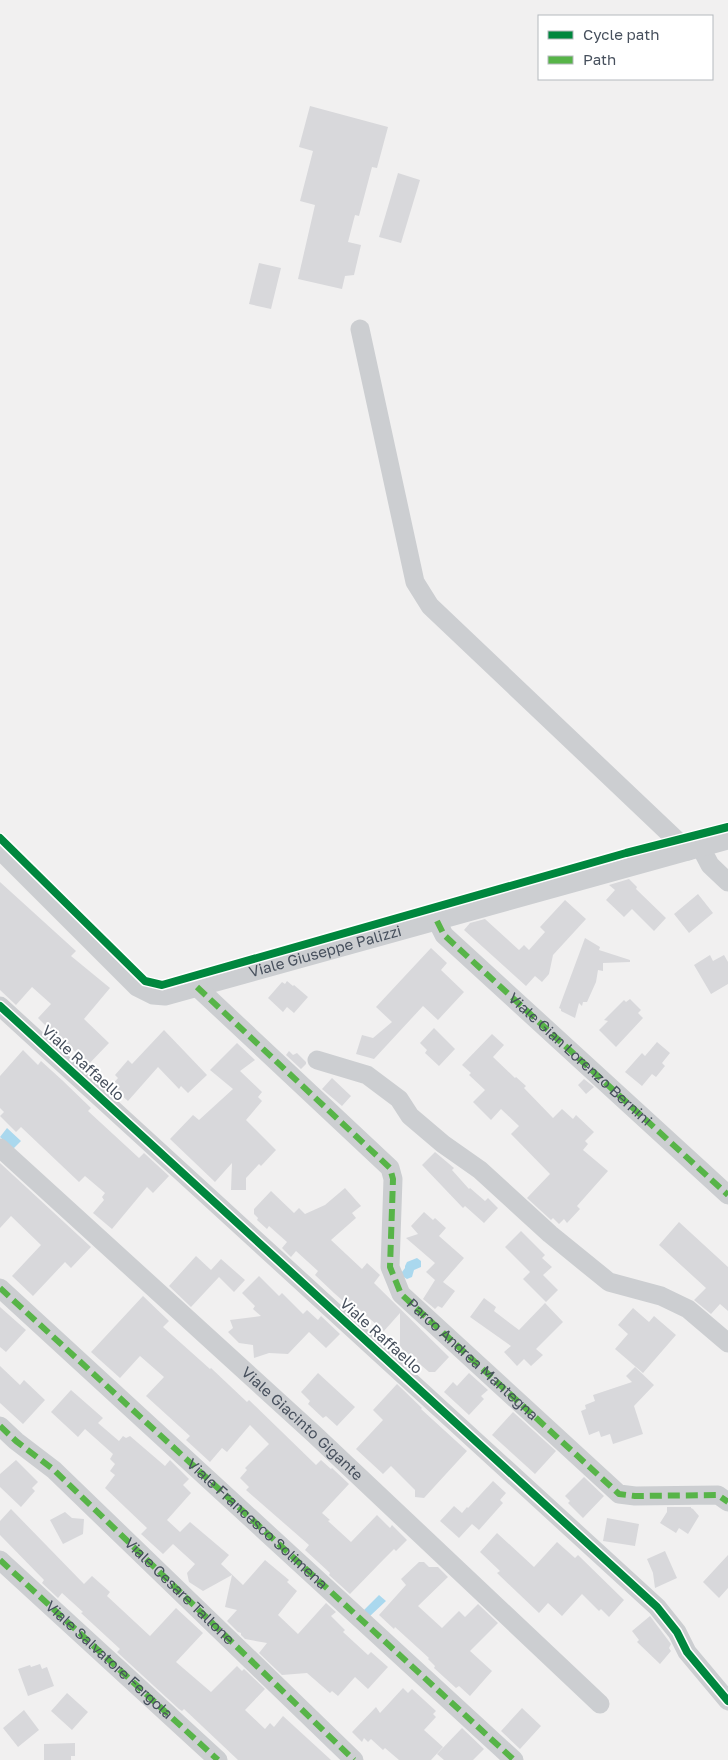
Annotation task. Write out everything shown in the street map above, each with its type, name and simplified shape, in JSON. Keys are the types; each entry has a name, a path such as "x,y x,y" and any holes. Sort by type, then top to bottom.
{"street":[{"path":"360,329 415,582 430,606 728,882"},
{"name":"Viale Giuseppe Palizzi","path":"0,850 137,988 153,995 165,996 728,840"},
{"name":"Viale Gian Lorenzo Bernini","path":"437,921 444,935 728,1195"},
{"name":"Parco Andrea Mantegna","path":"197,987 390,1168 393,1179 390,1267 401,1294 619,1494 635,1496 718,1495 728,1502"},
{"name":"Viale Raffaello","path":"0,1006 657,1606 677,1632 687,1652 728,1701"},
{"path":"317,1060 367,1075 398,1099 410,1116 443,1144 480,1170 550,1234 609,1282 661,1296 688,1310 728,1343"},
{"name":"Viale Giacinto Gigante","path":"0,1148 314,1434 600,1704"},
{"name":"Viale Francesco Solimena","path":"0,1288 514,1760"},
{"name":"Viale Cesare Tallone","path":"0,1426 16,1441 54,1470 354,1760"},
{"name":"Viale Salvatore Fergola","path":"0,1560 218,1760"}],"water":[{"path":"7,1128 21,1141 13,1149 0,1137"},
{"path":"417,1258 421,1261 421,1267 414,1270 412,1277 407,1279 402,1276 407,1262"},
{"path":"379,1595 386,1601 370,1616 364,1610"}],"building":[{"path":"310,106 388,127 377,168 372,167 359,216 355,215 348,242 361,245 354,275 345,276 342,289 298,279 315,205 300,201 313,151 299,147"},
{"path":"398,173 420,180 401,243 379,237"},
{"path":"259,263 281,268 271,309 249,304"},
{"path":"629,879 637,887 636,889 666,918 654,931 632,909 624,917 606,900 615,890 609,885"},
{"path":"0,882 76,951 71,956 110,988 84,1019 109,1043 86,1067 78,1058 79,1056 58,1034 56,1036 38,1018 51,1004 32,987 16,1005 0,990"},
{"path":"698,894 713,913 689,933 674,914"},
{"path":"565,900 586,919 553,955 549,974 542,982 535,976 526,986 464,930 470,923 485,919 519,950 524,945 529,950 545,932 540,927"},
{"path":"585,938 600,947 599,950 630,960 630,962 603,963 603,971 598,970 596,982 587,1002 583,1002 582,1006 579,1003 575,1018 559,1008"},
{"path":"431,948 447,963 441,970 464,992 438,1020 423,1006 374,1059 356,1054 362,1035 373,1038 392,1022 376,1007"},
{"path":"710,955 713,961 724,955 728,962 728,984 711,994 694,965"},
{"path":"287,981 308,997 294,1013 287,1007 283,1012 268,998 282,982 285,984"},
{"path":"630,999 641,1010 638,1013 643,1018 616,1047 599,1030 608,1021 604,1020 624,1000 626,1002"},
{"path":"434,1028 455,1049 439,1066 425,1053 427,1050 420,1043"},
{"path":"164,1030 207,1075 188,1093 181,1086 179,1089 158,1067 128,1101 111,1086 118,1078 115,1075 128,1060 132,1064"},
{"path":"492,1034 504,1045 493,1057 526,1086 524,1088 553,1118 562,1109 573,1119 576,1115 594,1132 585,1141 588,1144 583,1150 608,1171 577,1206 580,1209 567,1223 564,1219 559,1224 553,1218 551,1220 527,1198 550,1174 511,1134 519,1126 501,1109 491,1120 473,1102 485,1090 469,1075 471,1073 462,1065"},
{"path":"657,1042 670,1053 662,1063 665,1066 656,1077 652,1074 642,1086 625,1072 642,1053 645,1056"},
{"path":"237,1043 255,1060 240,1071 262,1092 258,1097 262,1101 246,1120 276,1150 246,1178 246,1190 231,1190 232,1163 215,1182 170,1139 193,1115 199,1120 233,1089 210,1070"},
{"path":"23,1050 38,1065 41,1061 62,1080 91,1108 88,1111 139,1158 144,1153 169,1176 153,1193 147,1187 112,1229 93,1213 104,1200 102,1197 105,1193 85,1176 79,1182 21,1127 16,1132 0,1116 4,1112 0,1108 0,1076"},
{"path":"289,1051 293,1055 297,1053 306,1062 301,1069 286,1055"},
{"path":"332,1078 351,1096 342,1106 322,1089"},
{"path":"584,1079 594,1087 586,1094 578,1085"},
{"path":"435,1152 454,1168 452,1170 469,1189 485,1201 488,1198 498,1208 484,1223 465,1206 463,1208 422,1165"},
{"path":"0,1163 91,1247 71,1268 65,1262 33,1296 12,1276 41,1245 11,1216 0,1228"},
{"path":"345,1188 361,1206 352,1213 356,1218 331,1240 362,1269 367,1263 380,1275 374,1283 449,1357 435,1372 429,1372 400,1347 400,1313 384,1331 354,1305 351,1308 334,1293 315,1275 318,1271 296,1251 291,1257 282,1248 287,1242 269,1226 267,1229 257,1220 258,1218 254,1214 254,1209 271,1191 294,1213 299,1208 305,1214 325,1205"},
{"path":"424,1212 433,1220 435,1218 446,1228 439,1236 464,1258 443,1282 455,1291 442,1308 438,1306 435,1309 423,1299 435,1280 426,1272 435,1263 406,1238 418,1234 411,1226"},
{"path":"679,1222 728,1267 728,1311 720,1304 711,1314 694,1300 706,1288 659,1245"},
{"path":"521,1231 545,1255 542,1258 552,1267 543,1275 558,1290 546,1302 523,1279 530,1272 505,1247"},
{"path":"196,1256 211,1270 221,1259 245,1280 234,1292 219,1277 191,1307 169,1286"},
{"path":"259,1276 279,1296 282,1293 303,1314 307,1310 318,1320 321,1316 340,1334 326,1348 309,1332 288,1354 269,1353 254,1358 253,1345 239,1343 228,1332 233,1328 230,1320 261,1316 253,1309 255,1306 242,1293"},
{"path":"143,1296 169,1321 163,1327 247,1402 249,1400 316,1465 321,1460 349,1484 322,1513 330,1520 328,1521 351,1542 377,1515 390,1528 392,1525 407,1540 396,1551 394,1549 350,1594 305,1550 309,1545 246,1490 249,1487 240,1478 247,1470 245,1468 269,1444 250,1425 227,1452 222,1448 210,1462 186,1440 190,1436 146,1396 164,1377 140,1356 120,1378 91,1352"},
{"path":"484,1298 496,1307 494,1311 519,1330 545,1303 563,1322 536,1349 543,1355 531,1366 524,1359 517,1366 504,1352 511,1346 470,1317"},
{"path":"0,1307 26,1330 6,1352 0,1347"},
{"path":"633,1308 649,1322 654,1316 676,1335 643,1373 615,1349 628,1334 618,1325"},
{"path":"0,1366 20,1385 24,1380 45,1400 23,1424 0,1403"},
{"path":"635,1367 654,1385 634,1406 643,1434 613,1444 610,1434 601,1437 599,1431 589,1435 581,1411 586,1409 585,1405 595,1401 593,1395 632,1382 626,1376"},
{"path":"318,1373 355,1407 337,1426 326,1416 323,1418 308,1404 310,1401 301,1392"},
{"path":"469,1373 488,1390 481,1396 484,1399 469,1415 444,1392 453,1382 457,1386"},
{"path":"397,1384 467,1451 424,1498 415,1497 415,1490 391,1466 383,1474 356,1449 383,1420 373,1410"},
{"path":"71,1390 103,1418 98,1423 119,1441 123,1436 126,1438 130,1436 165,1466 170,1460 189,1479 183,1485 191,1493 167,1520 180,1532 190,1522 229,1555 221,1564 243,1585 265,1560 289,1580 287,1582 297,1591 278,1615 298,1634 326,1603 336,1612 331,1616 345,1630 343,1632 368,1655 371,1652 388,1667 368,1689 355,1677 338,1696 332,1691 330,1693 307,1673 282,1675 259,1653 267,1643 245,1639 227,1621 237,1610 225,1607 232,1575 203,1591 189,1582 187,1573 195,1564 173,1544 163,1554 141,1534 147,1528 105,1488 115,1475 110,1471 115,1464 110,1459 113,1454 85,1429 78,1437 51,1412"},
{"path":"513,1412 556,1451 535,1474 492,1435"},
{"path":"16,1460 38,1482 32,1488 35,1491 21,1507 0,1487 0,1474"},
{"path":"584,1477 604,1496 583,1518 568,1503 570,1501 565,1496"},
{"path":"493,1481 506,1493 500,1500 503,1503 479,1530 472,1524 459,1538 440,1521 454,1506 462,1513"},
{"path":"667,1507 691,1507 699,1516 688,1534 679,1528 676,1533 660,1523 667,1512"},
{"path":"11,1509 84,1584 92,1576 110,1592 107,1596 150,1636 176,1608 203,1633 176,1662 211,1692 237,1666 242,1671 244,1669 265,1689 245,1710 265,1729 270,1723 274,1727 283,1716 331,1760 238,1760 184,1709 182,1711 179,1709 117,1652 120,1649 62,1593 58,1598 42,1583 44,1580 0,1535 0,1521"},
{"path":"65,1512 72,1518 84,1519 83,1534 63,1544 50,1520"},
{"path":"607,1518 639,1524 635,1546 603,1541"},
{"path":"497,1533 534,1567 557,1542 575,1558 578,1555 624,1600 609,1617 601,1609 599,1611 582,1594 562,1616 548,1603 539,1613 497,1573 500,1571 480,1552"},
{"path":"665,1551 677,1578 655,1588 653,1573 647,1559"},
{"path":"728,1555 728,1588 719,1598 703,1582"},
{"path":"419,1562 424,1562 429,1567 438,1567 448,1577 418,1606 442,1628 459,1611 465,1617 478,1604 498,1623 470,1651 492,1671 470,1696 459,1686 456,1688 434,1668 435,1666 429,1658 379,1615 406,1585 401,1579"},
{"path":"650,1616 671,1644 669,1648 671,1651 660,1664 637,1642 639,1640 632,1631"},
{"path":"40,1664 42,1669 47,1667 54,1686 28,1696 18,1669"},
{"path":"403,1688 408,1693 412,1689 436,1711 433,1714 436,1717 424,1730 443,1747 431,1760 399,1760 385,1748 383,1750 371,1739 368,1742 364,1738 362,1742 352,1732 376,1707 380,1713"},
{"path":"67,1693 88,1712 72,1730 51,1711"},
{"path":"522,1708 541,1726 520,1749 501,1731"},
{"path":"24,1710 39,1730 18,1747 3,1728"},
{"path":"462,1728 484,1749 473,1760 444,1760 437,1754"},
{"path":"75,1743 75,1756 71,1756 71,1760 44,1760 44,1744"}],"marked path":[{"path":"437,921 444,935 728,1195"},
{"path":"197,987 390,1168 393,1179 390,1267 401,1294 619,1494 635,1496 718,1495 728,1502"},
{"path":"0,1288 514,1760"},
{"path":"0,1426 16,1441 54,1470 354,1760"},
{"path":"0,1560 218,1760"}],"cycle path":[{"path":"0,838 145,981 162,985 626,853 728,827"},
{"path":"0,1006 657,1607 677,1632 687,1652 728,1701"}]}
